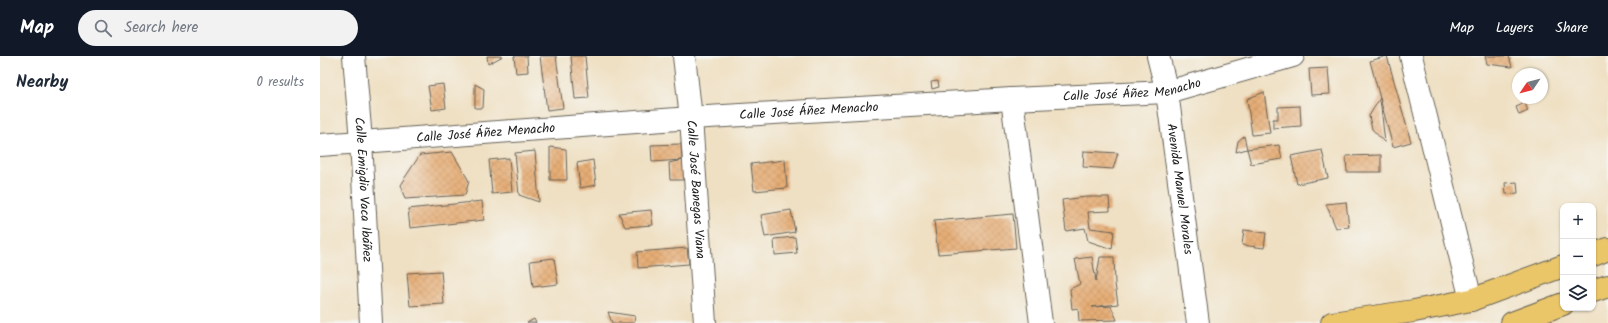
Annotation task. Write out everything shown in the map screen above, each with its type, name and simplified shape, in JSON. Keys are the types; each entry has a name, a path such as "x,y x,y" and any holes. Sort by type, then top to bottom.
{"main road":[{"path":"1596,254 1608,249"},
{"path":"1332,323 1414,311 1471,300 1560,267"},
{"path":"1596,290 1608,286"},
{"path":"1512,323 1560,305"}],"street":[{"name":"Calle Emigdio Vaca Ibáñez","path":"354,56 361,141 371,323"},
{"name":"Calle José Banegas Viana","path":"684,56 691,118 705,323"},
{"name":"Avenida Manuel Morales","path":"1158,56 1167,92 1198,323"},
{"name":"Calle José Áñez Menacho","path":"320,145 691,118 1012,99 1167,92 1293,56"},
{"path":"1411,56 1471,300"},
{"path":"1012,99 1041,323"}],"building":[{"path":"487,56 503,56 488,64"},
{"path":"514,56 527,56 528,72 516,73"},
{"path":"540,56 556,56 563,108 547,110"},
{"path":"571,56 585,56 589,98 575,99"},
{"path":"1387,56 1411,142 1393,147 1370,61"},
{"path":"1485,56 1509,56 1512,67 1487,64"},
{"path":"1328,68 1330,94 1311,95 1309,69"},
{"path":"938,81 939,87 932,89 931,82"},
{"path":"443,84 446,108 432,110 428,86"},
{"path":"475,84 484,89 483,108 475,108"},
{"path":"1264,92 1270,133 1252,135 1247,99"},
{"path":"1380,98 1385,143 1372,129 1369,116"},
{"path":"1525,104 1528,111 1519,115 1516,107"},
{"path":"1300,106 1301,126 1273,128 1273,119 1278,119 1278,107"},
{"path":"1244,136 1247,149 1236,152 1238,141"},
{"path":"681,144 682,160 652,162 651,145"},
{"path":"1279,145 1282,159 1251,164 1247,149"},
{"path":"550,147 566,149 567,180 550,180"},
{"path":"1322,150 1328,178 1297,184 1291,156"},
{"path":"535,151 539,202 519,195 515,153"},
{"path":"1084,151 1118,153 1113,169 1083,167"},
{"path":"452,152 469,181 465,195 405,199 400,185 420,155"},
{"path":"1381,155 1381,172 1347,172 1346,156"},
{"path":"509,158 512,192 492,194 489,160"},
{"path":"593,160 596,185 580,188 577,163"},
{"path":"682,160 689,162 690,180 670,180 669,163"},
{"path":"785,160 787,188 754,191 751,164"},
{"path":"1517,182 1518,193 1506,194 1505,183"},
{"path":"1086,197 1109,197 1110,211 1088,212 1090,228 1114,231 1112,249 1088,241 1085,228 1066,231 1062,200"},
{"path":"482,201 484,220 410,228 408,209"},
{"path":"1346,202 1349,227 1336,228 1326,204"},
{"path":"651,210 653,225 625,227 619,213"},
{"path":"791,210 795,232 765,237 761,215"},
{"path":"1013,214 1016,248 938,254 934,221"},
{"path":"1244,230 1266,233 1264,248 1242,245"},
{"path":"795,237 797,253 775,255 774,239"},
{"path":"687,248 689,264 638,268 637,252"},
{"path":"1092,257 1096,281 1100,257 1114,257 1115,284 1118,304 1092,307 1111,306 1117,320 1079,321 1078,308 1072,309 1070,289 1080,284 1075,259"},
{"path":"554,258 558,284 533,287 530,261"},
{"path":"441,271 444,304 410,306 407,273"},
{"path":"608,312 635,316 634,323 612,323"},
{"path":"534,319 536,323 527,323"}]}
